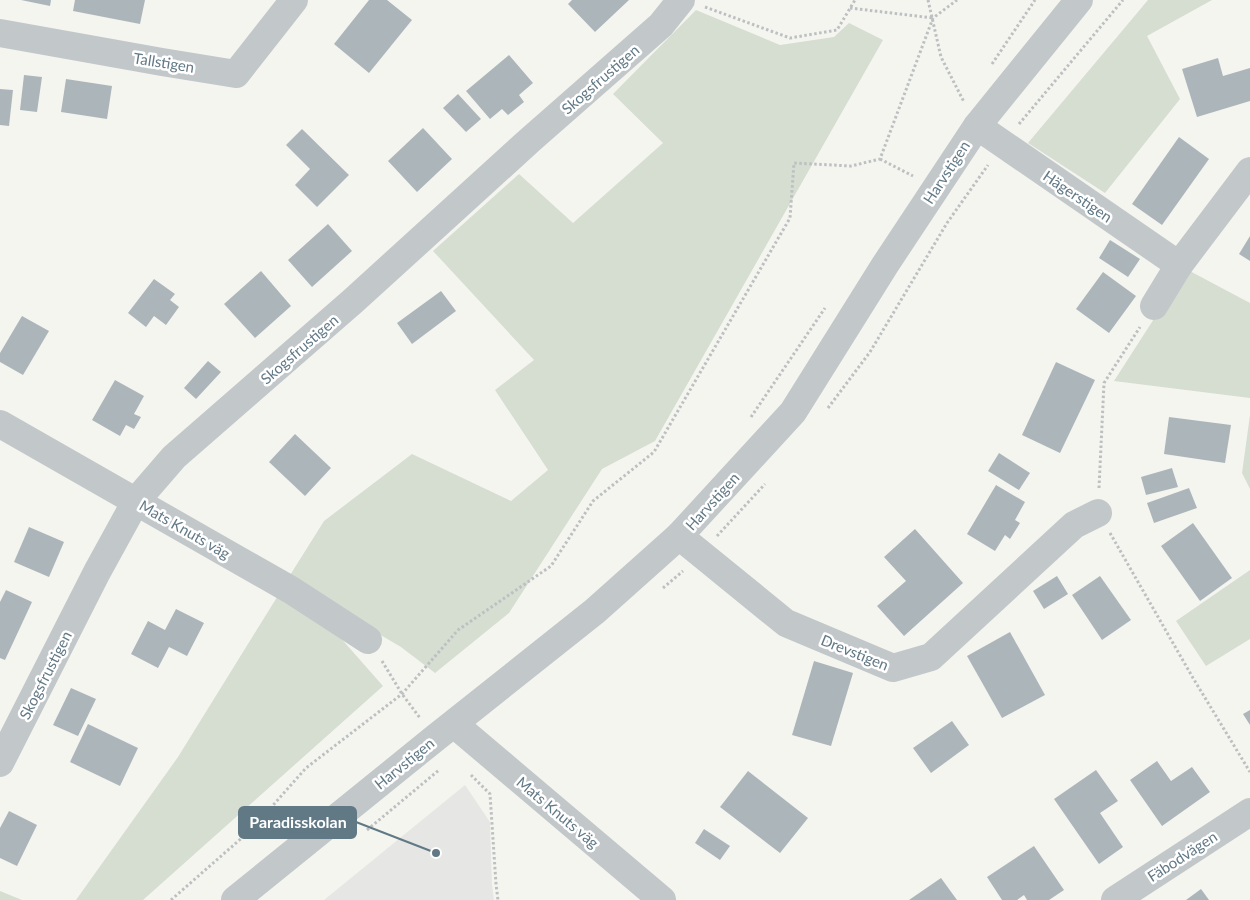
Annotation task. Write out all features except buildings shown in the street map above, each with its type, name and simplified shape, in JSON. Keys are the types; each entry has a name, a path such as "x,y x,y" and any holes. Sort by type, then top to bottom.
{"street":[{"name":"Tallstigen","path":"0,33 236,74 294,0"},
{"name":"Harvstigen","path":"235,900 595,611 679,536 792,412 885,265 971,114 1079,0"},
{"name":"Skogsfrustigen","path":"0,763 97,572 136,501 174,458 353,301 661,25 692,3"},
{"name":"Hägerstigen","path":"971,114 1002,144 1179,265"},
{"path":"1154,306 1179,265 1250,171"},
{"name":"Mats Knuts väg","path":"0,424 291,590 368,640"},
{"name":"Drevstigen","path":"679,536 786,623 894,668 931,657 1074,524 1098,513"},
{"name":"Mats Knuts väg","path":"444,731 662,900"},
{"name":"Fäbodvägen","path":"1115,900 1250,812"}],"path":[{"path":"692,3 790,38 837,30 855,0"},
{"path":"928,0 941,57 971,114"},
{"path":"880,160 933,18 956,0"},
{"path":"986,72 1035,0"},
{"path":"823,414 870,352 947,223 1002,144 1123,0"},
{"path":"850,8 933,18"},
{"path":"970,95 971,114"},
{"path":"171,900 252,829 306,768 402,694 458,630 551,566 593,501 654,452 790,218 794,163 852,166 880,160 915,176 909,185"},
{"path":"750,419 827,306"},
{"path":"1154,306 1104,383 1098,513 1193,678 1250,772"},
{"path":"702,554 767,481"},
{"path":"368,640 394,677 402,694 444,731"},
{"path":"466,770 490,794 498,900"}],"shaded area":[{"path":"1148,0 1212,0 1147,36 1180,99 1105,193 1028,143"},
{"path":"696,10 780,45 834,37 849,23 883,40 655,441 602,469 509,613 435,673 401,647 287,580 324,521 412,454 511,501 548,470 495,390 534,360 433,251 519,174 573,223 663,143 613,94"},
{"path":"1186,269 1250,303 1250,398 1114,381"},
{"path":"1250,415 1250,489 1242,473"},
{"path":"1250,570 1250,639 1206,666 1176,621"},
{"path":"279,594 331,627 383,686 143,900 76,900 178,757"},
{"path":"465,785 490,822 494,900 324,900"},
{"path":"0,891 22,900 0,900"}],"place":[{"name":"Paradisskolan","path":"436,853"}]}
